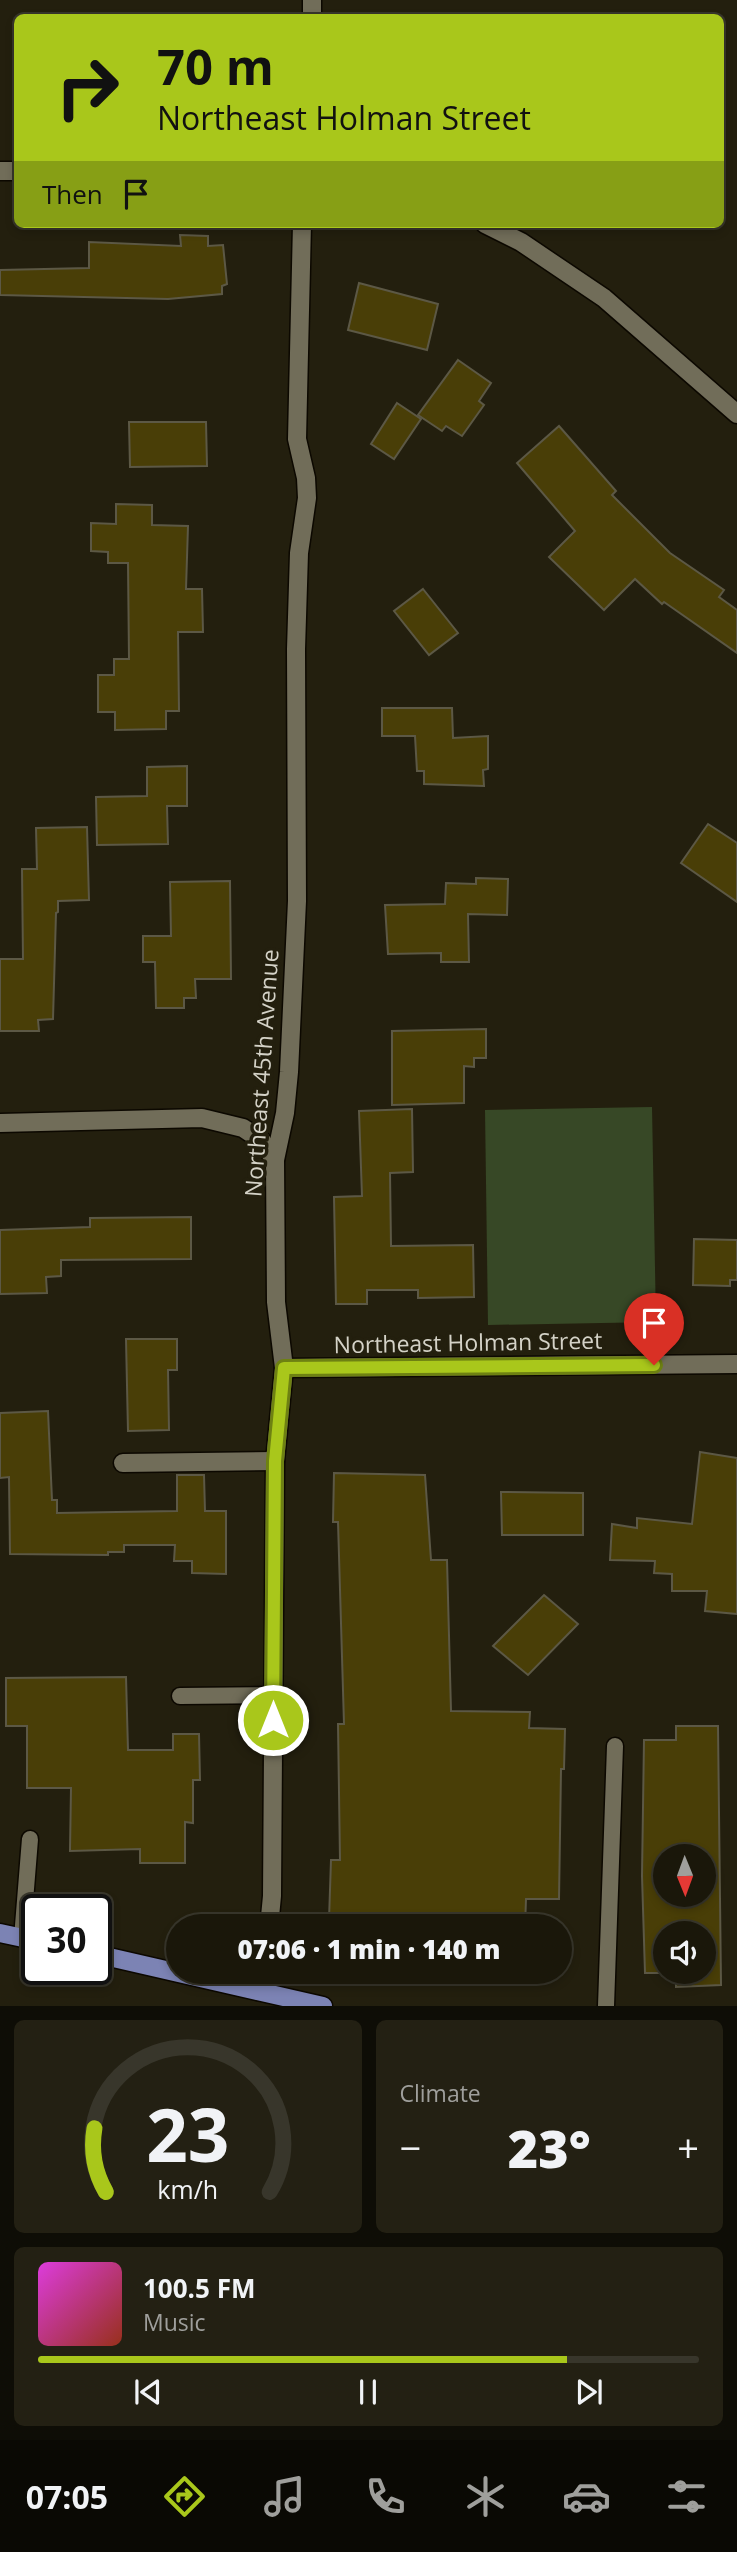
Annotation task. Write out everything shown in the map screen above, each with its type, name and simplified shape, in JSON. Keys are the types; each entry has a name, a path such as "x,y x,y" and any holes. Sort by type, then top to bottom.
{"main road":[{"path":"0,1933 21,1938"},
{"path":"112,1958 323,2006"}],"street":[{"name":"Northeast 45th Avenue","path":"270,1914 275,1461 284,1368 276,1302 275,1160 285,1113 289,1072 297,901 296,649 299,553 307,498 306,478 297,439 302,228"},
{"path":"493,228 521,242 604,298 737,414"},
{"path":"0,1124 202,1118 243,1128 261,1140 275,1160"},
{"name":"Northeast Holman Street","path":"284,1368 737,1364"},
{"path":"122,1463 275,1461"},
{"path":"258,1991 259,1984"}],"lane":[{"path":"180,1696 274,1695"},
{"path":"606,2006 615,1746"},
{"path":"29,1894 30,1839"}],"green space":[{"path":"652,1107 656,1322 488,1325 485,1110"}],"building":[{"path":"180,235 208,236 208,246 223,245 227,284 222,286 222,294 168,299 0,295 0,270 89,268 89,242 181,246"},
{"path":"359,283 438,304 427,350 348,330"},
{"path":"458,360 491,383 479,401 484,405 462,436 446,426 442,431 418,415"},
{"path":"397,403 421,419 394,459 371,444"},
{"path":"129,422 206,422 207,466 130,467"},
{"path":"559,426 616,491 612,495 670,553 724,590 719,597 737,610 737,653 664,602 662,604 635,579 604,610 549,557 575,531 517,463"},
{"path":"116,504 152,505 152,525 188,526 186,589 202,589 203,632 178,632 179,711 166,711 166,729 115,730 115,712 98,712 98,675 114,675 114,659 129,659 128,563 108,563 108,552 91,551 91,523 116,524"},
{"path":"423,589 458,633 429,655 394,611"},
{"path":"382,708 452,708 453,738 488,736 488,769 483,770 484,786 424,784 424,771 417,771 415,736 382,736"},
{"path":"187,766 187,806 167,806 168,844 97,845 96,797 147,796 147,767"},
{"path":"708,824 737,843 737,902 681,863"},
{"path":"87,827 89,900 58,901 53,1019 38,1020 39,1031 0,1031 0,959 23,959 22,869 37,869 36,828"},
{"path":"476,878 508,879 507,915 468,914 469,962 441,962 441,953 388,954 385,905 445,904 446,883 476,884"},
{"path":"230,881 231,979 195,979 196,998 184,998 184,1008 156,1008 155,962 143,962 143,936 171,936 170,882"},
{"path":"486,1029 486,1058 474,1058 474,1067 464,1066 464,1103 392,1105 392,1031"},
{"path":"412,1109 413,1172 390,1173 391,1246 473,1245 474,1297 418,1298 418,1290 367,1290 367,1304 336,1304 334,1197 362,1196 359,1111"},
{"path":"191,1217 191,1259 61,1260 61,1276 46,1277 47,1293 0,1294 0,1230 90,1227 90,1218"},
{"path":"694,1239 737,1240 737,1280 730,1280 730,1286 693,1285"},
{"path":"126,1339 177,1339 177,1370 168,1370 169,1430 128,1431"},
{"path":"48,1411 52,1500 57,1500 57,1513 177,1511 177,1475 204,1475 205,1511 226,1511 226,1574 192,1573 192,1561 174,1561 175,1545 124,1545 124,1552 108,1552 108,1555 10,1554 9,1477 0,1478 0,1413"},
{"path":"700,1452 737,1458 737,1614 705,1611 707,1591 672,1591 672,1574 654,1573 655,1561 610,1560 612,1524 637,1528 637,1518 692,1524"},
{"path":"334,1473 425,1475 431,1560 447,1560 451,1711 530,1712 529,1728 565,1729 564,1769 561,1769 559,1899 526,1899 525,1914 329,1914 331,1860 340,1860 338,1724 344,1724 338,1522 333,1522"},
{"path":"501,1492 583,1493 583,1535 502,1535"},
{"path":"544,1595 578,1624 528,1675 493,1646"},
{"path":"126,1677 128,1750 173,1750 173,1734 199,1734 200,1780 193,1780 193,1823 185,1822 185,1863 140,1863 140,1849 70,1851 71,1788 27,1788 27,1726 6,1726 6,1678"},
{"path":"676,1726 718,1726 721,1985 676,1987 676,1984 716,1984 716,1921 653,1921 653,1973 645,1973 642,1876 644,1740 676,1740"}],"route":[{"path":"273,1720 275,1461 284,1368 654,1365"}]}
